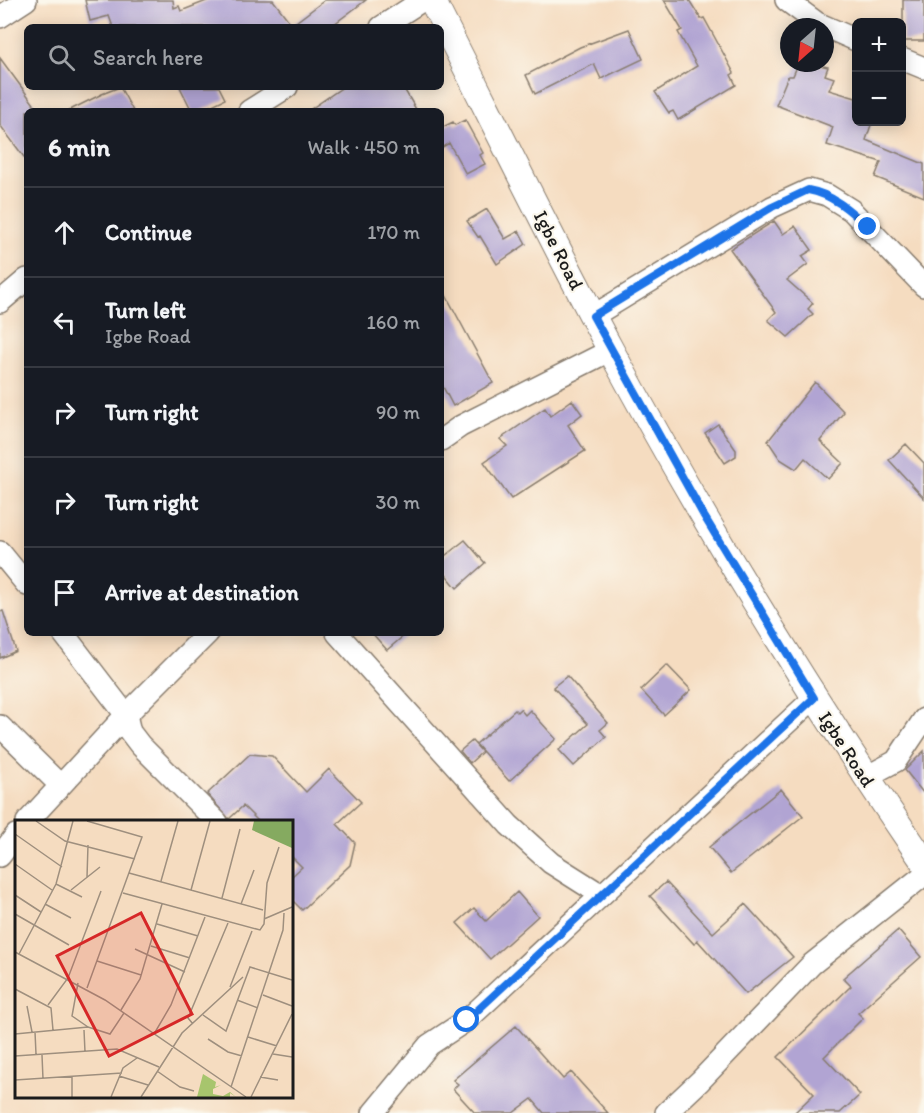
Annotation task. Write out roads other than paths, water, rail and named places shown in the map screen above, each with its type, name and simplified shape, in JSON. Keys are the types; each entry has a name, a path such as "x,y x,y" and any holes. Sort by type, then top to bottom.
{"street":[{"path":"0,17 26,0"},
{"path":"386,24 423,0"},
{"name":"Igbe Road","path":"432,0 610,350 704,516 814,698 924,862"},
{"path":"786,0 817,23 852,38"},
{"path":"906,61 924,68"},
{"path":"254,108 282,90"},
{"path":"593,316 772,207 808,190 827,195 851,210 924,286"},
{"path":"0,302 24,282"},
{"path":"444,438 461,426 610,350"},
{"path":"0,552 24,581"},
{"path":"65,636 126,715 130,732 140,745 216,820"},
{"path":"29,820 126,715 205,636"},
{"path":"340,636 509,825 551,863 600,894"},
{"path":"374,1113 429,1045 467,1020 600,894 814,698"},
{"path":"866,777 896,761 924,719"},
{"path":"0,726 60,785"},
{"path":"0,856 15,836"},
{"path":"666,1113 700,1081 812,964 924,875"}]}
